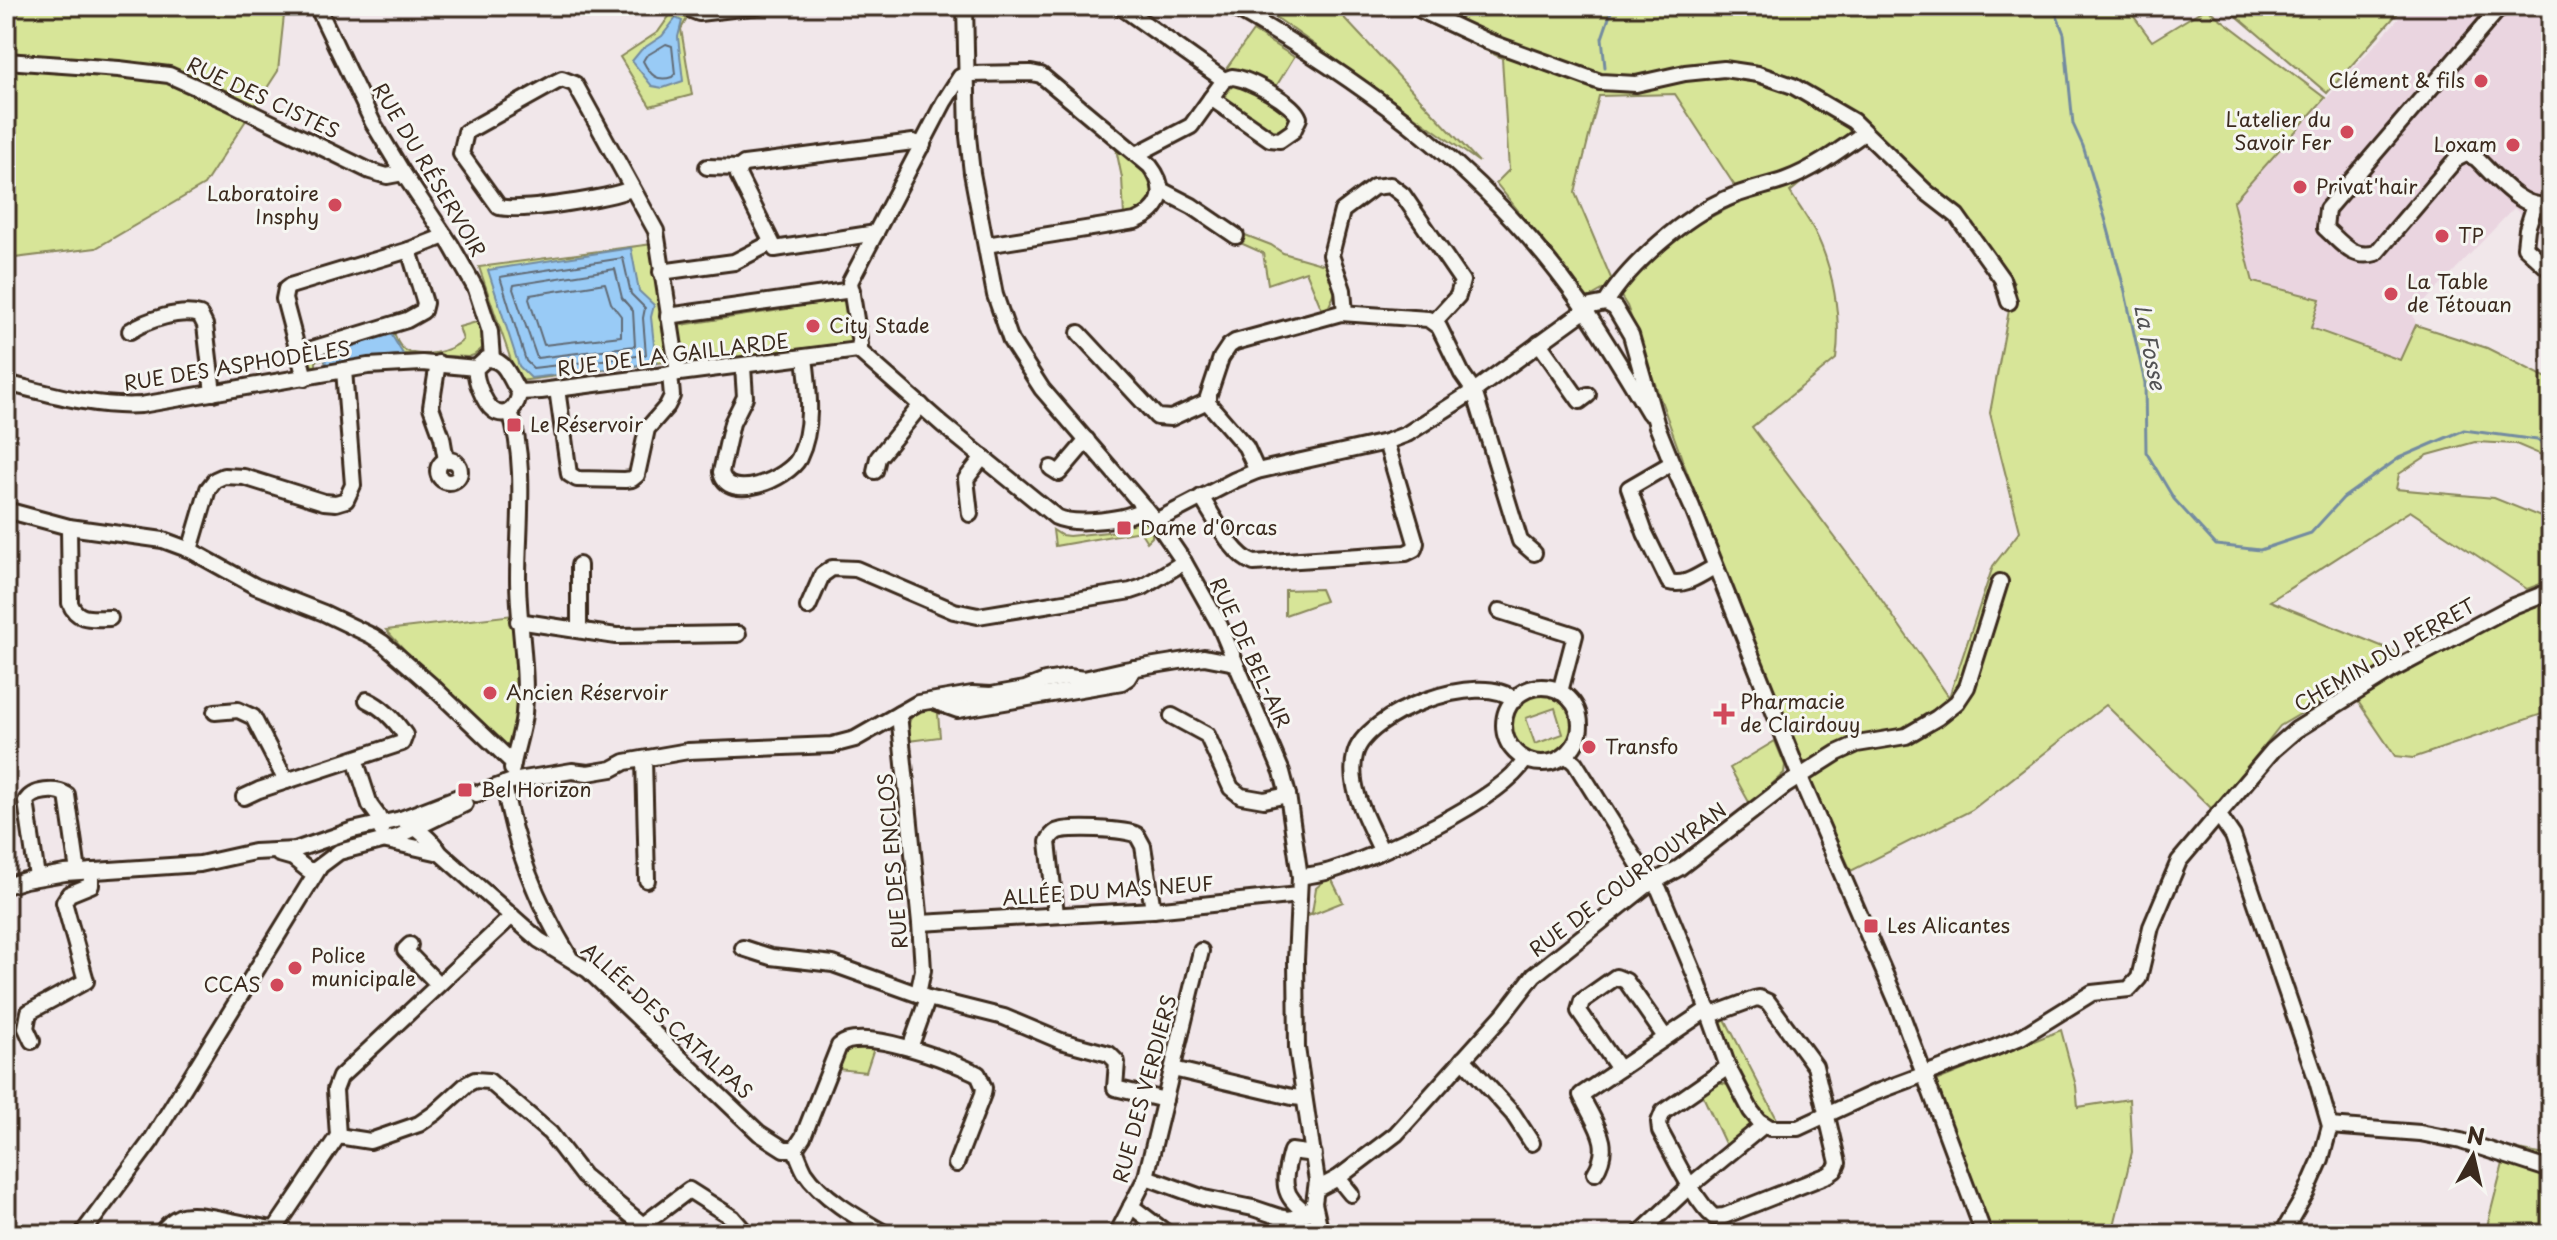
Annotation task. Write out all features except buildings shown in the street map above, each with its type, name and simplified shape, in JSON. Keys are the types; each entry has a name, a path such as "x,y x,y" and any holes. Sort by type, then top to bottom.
{"street":[{"name":"RUE DU RÉSERVOIR","path":"317,6 373,123 476,289 490,332 492,359"},
{"path":"681,6 699,13 758,6"},
{"name":"RUE DE BEL-AIR","path":"965,6 972,173 999,312 1011,341 1042,389 1156,521 1184,562 1209,604 1282,772 1300,877 1296,960 1297,1048 1314,1154 1310,1206 1321,1234"},
{"path":"1120,6 1224,80"},
{"path":"1231,6 1357,83 1411,124 1489,196 1550,264 1585,310 1657,426"},
{"path":"1412,6 1501,46 1600,82 1636,84 1685,73 1724,69 1777,79 1819,99 1853,121 1926,192 1957,216 2002,279 2009,302"},
{"path":"2501,6 2327,209 2325,228 2353,253 2364,256 2376,253 2456,159 2466,154 2476,158 2526,203 2534,207 2551,203"},
{"name":"RUE DES CISTES","path":"6,61 169,75 370,171 387,176 403,173"},
{"path":"986,245 1135,221 1153,211 1159,202 1159,177 1137,154 1041,75 967,74 960,77 936,116 850,282 860,344 858,350 1051,514 1063,521 1076,522 1132,515 1145,508"},
{"path":"1137,154 1191,126 1211,98 1224,80 1232,77 1242,78 1295,109 1299,118 1297,126 1284,138 1270,139 1211,98"},
{"path":"557,389 569,474 577,479 625,480 637,475 647,429 672,396 674,373 656,231 575,84 562,79 466,132 461,154 499,207 560,203 631,189"},
{"path":"936,116 968,117"},
{"path":"1606,303 1616,286 1689,219 1725,199 1784,181 1831,156 1864,133"},
{"path":"707,167 739,168 744,164 823,153 913,142 923,145"},
{"path":"739,168 738,175 775,249 876,233"},
{"path":"1345,313 1343,290 1331,255 1340,217 1346,206 1364,193 1386,185 1398,189 1403,195 1462,281 1458,296 1434,322"},
{"path":"1161,190 1192,206 1236,236"},
{"path":"2534,207 2525,247 2551,271"},
{"path":"305,378 284,299 286,289 445,236"},
{"path":"661,272 734,262 771,243"},
{"path":"299,353 407,320 423,311 425,303 409,250"},
{"path":"668,316 852,290"},
{"path":"1156,521 1257,471 1386,442 1421,427 1591,306 1606,303 1615,308 1631,335 1657,426 1672,463 1800,777 1897,1002 1984,1234"},
{"path":"130,331 146,321 191,313 200,315 205,325 213,393"},
{"path":"1257,471 1246,447 1208,401 1221,358 1229,346 1345,313 1421,317 1439,327 1474,391 1520,541 1534,553"},
{"path":"1079,333 1157,417 1171,418 1208,401"},
{"path":"1539,343 1580,401"},
{"name":"RUE DE LA GAILLARDE","path":"519,392 743,367 858,350"},
{"path":"743,367 745,397 729,431 721,472 722,480 737,487 774,479 790,469 799,458 809,422 805,358"},
{"path":"492,359 504,364 519,392 517,404 510,411 499,413 490,406 476,380 476,368 481,361 492,359"},
{"path":"438,363 431,407 442,437 446,460"},
{"name":"RUE DES ASPHODÈLES","path":"6,383 97,405 119,407 391,364 438,363 476,368"},
{"path":"190,550 208,489 215,480 224,476 244,477 324,502 346,500 353,485 344,370"},
{"path":"875,471 878,458 921,405"},
{"path":"510,411 517,441 520,495 518,621 525,662 524,714 508,782 517,846 569,957"},
{"path":"1051,468 1059,473 1087,440"},
{"path":"1201,497 1234,548 1254,563 1406,553 1414,549 1416,543 1386,442"},
{"path":"970,514 966,479 983,457"},
{"path":"1672,463 1629,488 1645,533 1669,582 1679,585 1715,567"},
{"path":"6,510 69,527 163,540 190,550 255,586 324,613 383,643 513,763"},
{"path":"69,527 72,609 83,618 110,618"},
{"path":"808,607 822,575 832,568 856,569 954,611 978,616 1131,591 1184,562"},
{"path":"579,565 579,630"},
{"name":"RUE DE COURPOUYRAN","path":"1310,1206 1338,1178 1396,1134 1504,1014 1534,975 1646,886 1707,848 1775,793 1846,748 1906,736 1957,702 1967,687 2000,582"},
{"name":"CHEMIN DU PERRET","path":"1923,1074 1944,1069 2021,1037 2092,993 2129,989 2136,984 2151,927 2172,874 2187,851 2264,759 2307,723 2414,657 2513,606 2551,591"},
{"path":"1500,611 1575,635 1560,692"},
{"path":"518,621 634,637 738,634"},
{"path":"6,886 37,877 200,864 254,852 271,851 310,859 417,829 475,798 477,794 508,782 572,771 588,773 612,769 625,762 702,750 832,745 855,739 918,703 972,694 1002,693 1045,681 1069,677 1084,679 1204,657 1235,663"},
{"path":"1539,688 1560,692 1574,705 1580,725 1574,746 1566,755 1547,763 1525,760 1512,749 1505,730 1505,719 1515,700 1522,694 1539,688"},
{"path":"1381,850 1359,801 1354,776 1355,752 1369,731 1424,702 1460,690 1496,690 1515,700"},
{"path":"244,797 397,746 405,740 402,730 384,708 367,700"},
{"path":"215,712 238,710 253,717 286,781"},
{"name":"RUE DES ENCLOS","path":"899,714 923,970 923,996 910,1048"},
{"path":"1172,716 1207,735 1231,788 1241,796 1264,800 1288,795"},
{"path":"1566,755 1575,763 1644,873 1654,882 1710,1012 1728,1067 1751,1111 1764,1125 1789,1130 1923,1074"},
{"path":"355,759 370,805 378,816 383,841"},
{"path":"644,759 647,880"},
{"path":"1300,877 1329,871 1453,816 1513,775 1525,760"},
{"path":"32,1041 26,1028 29,1012 86,981 64,902 69,894 91,885 85,872 69,800 59,791 32,794 26,801 37,877"},
{"path":"310,859 363,827 401,819 471,792 477,794"},
{"path":"421,848 415,839 417,829 430,814 446,803"},
{"path":"363,827 370,805"},
{"path":"2218,814 2233,836 2330,1126 2316,1171 2282,1234"},
{"name":"ALLÉE DES CATALPAS","path":"401,819 417,829 539,940 588,970 759,1133 784,1149 795,1149"},
{"path":"1056,914 1048,842 1053,834 1064,829 1126,831 1137,835 1142,841 1153,910"},
{"name":"ALLÉE DES CATALPAS","path":"383,841 440,853"},
{"path":"82,1234 151,1141 306,888 310,859"},
{"name":"ALLÉE DU MAS NEUF","path":"920,923 1153,910 1299,895"},
{"path":"160,1234 170,1222 192,1214 277,1232 338,1136 335,1094 338,1081 512,916"},
{"path":"410,945 405,950 438,984"},
{"path":"743,948 771,957 833,964 923,996 1004,1017 1061,1041 1109,1054 1117,1062 1115,1088 1165,1100"},
{"name":"RUE DES VERDIERS","path":"1117,1234 1146,1177 1201,951"},
{"path":"1619,1069 1579,1011 1582,1001 1616,977 1626,981 1665,1037"},
{"path":"1595,1173 1604,1159 1603,1143 1581,1095 1665,1037 1710,1012 1759,998 1768,1002 1815,1066 1838,1163 1835,1170 1719,1217 1710,1215 1660,1131 1660,1116 1728,1067"},
{"path":"886,1234 854,1215 814,1182 795,1149 803,1137 841,1043 855,1038 910,1048 978,1074 983,1081 983,1094 956,1164"},
{"path":"1463,1059 1513,1114 1532,1143"},
{"path":"1173,1069 1303,1098"},
{"path":"338,1136 370,1141 419,1124 467,1084 475,1080 489,1081 550,1133 583,1176 637,1230 689,1190 733,1218 747,1234"},
{"path":"1642,1232 1691,1185 1764,1125"},
{"path":"2330,1126 2370,1127 2461,1141 2551,1170"},
{"path":"1310,1206 1297,1206 1286,1189 1285,1179 1291,1151 1314,1154"},
{"path":"1146,1177 1204,1198 1290,1219 1310,1206"},
{"path":"1338,1178 1351,1194"},
{"path":"1131,1206 1168,1234"},
{"path":"1291,1234 1310,1206"}],"shaded area":[{"path":"2410,6 2551,6 2551,242 2514,208 2413,314 2416,325 2401,360 2311,327 2319,299 2253,282 2233,202"}],"green space":[{"path":"6,6 285,6 278,71 204,185 96,248 6,259"},
{"path":"1254,6 1333,6 1479,162 1280,20"},
{"path":"1392,6 2126,6 2152,41 2206,8 2325,98 2233,202 2253,282 2320,299 2311,328 2400,360 2416,325 2487,348 2551,380 2551,459 2516,444 2475,442 2428,455 2399,474 2396,489 2494,498 2551,521 2551,580 2527,589 2410,511 2270,601 2401,654 2280,726 2213,810 2106,705 1972,810 1851,871 1801,762 1682,459 1627,306 1613,284 1588,298 1496,183 1509,170 1502,58","holes":["1675,94 1744,200 1697,224 1613,283 1575,193 1599,96","1866,141 1937,189 2014,283 1990,413 2020,531 1993,566 1949,697 1876,592 1752,427 1836,359 1837,310 1831,276 1821,244 1790,192"]},
{"path":"2225,6 2404,6 2327,93"},
{"path":"673,11 688,17 681,29 692,95 650,106 620,57 658,32"},
{"path":"1253,31 1294,57 1274,90 1242,71 1232,74 1226,69"},
{"path":"1235,82 1242,83 1288,111 1292,120 1280,133 1272,133 1225,100"},
{"path":"1115,144 1142,166 1149,175 1153,190 1144,207 1124,216 1122,178"},
{"path":"1240,233 1283,253 1325,265 1335,293 1329,306 1322,310 1306,271 1268,284 1263,253 1236,241"},
{"path":"653,244 666,362 520,381 479,267"},
{"path":"841,298 848,303 855,340 849,346 685,365 683,361 678,339 681,325"},
{"path":"480,321 485,346 468,357 405,354 326,364 324,359 316,360 316,366 312,366 310,361 312,354 393,329 399,345 407,351 436,353 463,340 459,327"},
{"path":"1127,520 1147,521 1152,527 1152,537 1147,542 1140,531 1055,546 1053,530 1069,536 1127,530"},
{"path":"1320,589 1325,601 1285,615 1285,590"},
{"path":"2551,601 2551,711 2413,758 2395,756 2357,700 2522,609"},
{"path":"513,615 517,714 511,746 502,744 440,688 386,630"},
{"path":"1543,694 1559,701 1571,713 1574,720 1572,736 1567,745 1553,756 1539,757 1526,751 1516,740 1511,727 1513,713 1523,701","holes":["1555,708 1563,734 1535,744 1526,718"]},
{"path":"924,705 946,712 938,714 940,737 908,741 910,720"},
{"path":"1775,741 1785,765 1784,773 1750,804 1730,768"},
{"path":"1330,876 1343,902 1303,918 1312,913 1316,888"},
{"path":"1725,1019 1779,1123 1760,1115 1730,1058 1719,1024"},
{"path":"2061,1030 2076,1086 2078,1107 2129,1099 2132,1152 2112,1234 1993,1234 1933,1082"},
{"path":"859,1045 874,1048 866,1072 837,1069 846,1050"},
{"path":"1718,1083 1728,1085 1753,1126 1728,1150 1702,1094"},
{"path":"2507,1148 2551,1156 2551,1234 2485,1234"}],"water":[{"path":"676,18 682,21 678,37 683,81 663,88 652,86 632,61 641,50 662,36"},
{"path":"631,248 639,291 654,305 651,317 656,363 531,378 519,366 488,270"},
{"path":"391,334 403,354 326,364 324,352"}],"waterway":[{"path":"1605,67 1602,38 1613,6"},
{"name":"La Fosse","path":"2053,6 2064,34 2073,124 2105,218 2145,383 2146,452 2174,499 2216,545 2260,550 2311,533 2343,498 2399,458 2464,430 2537,440 2551,449"}],"place":[{"name":"Clément & fils","path":"2481,81"},
{"name":"L'atelier du Savoir Fer","path":"2347,132"},
{"name":"Loxam","path":"2513,145"},
{"name":"Privat'hair","path":"2300,187"},
{"name":"Laboratoire Insphy","path":"335,205"},
{"name":"TP","path":"2442,236"},
{"name":"La Table de Tétouan","path":"2391,294"},
{"name":"City Stade","path":"813,326"},
{"name":"Le Réservoir","path":"514,425"},
{"name":"Dame d'Orcas","path":"1124,528"},
{"name":"Ancien Réservoir","path":"490,693"},
{"name":"Pharmacie de Clairdouy","path":"1724,714"},
{"name":"Transfo","path":"1589,747"},
{"name":"Bel Horizon","path":"465,790"},
{"name":"Les Alicantes","path":"1871,926"},
{"name":"Police municipale","path":"295,968"},
{"name":"CCAS","path":"277,985"}]}
